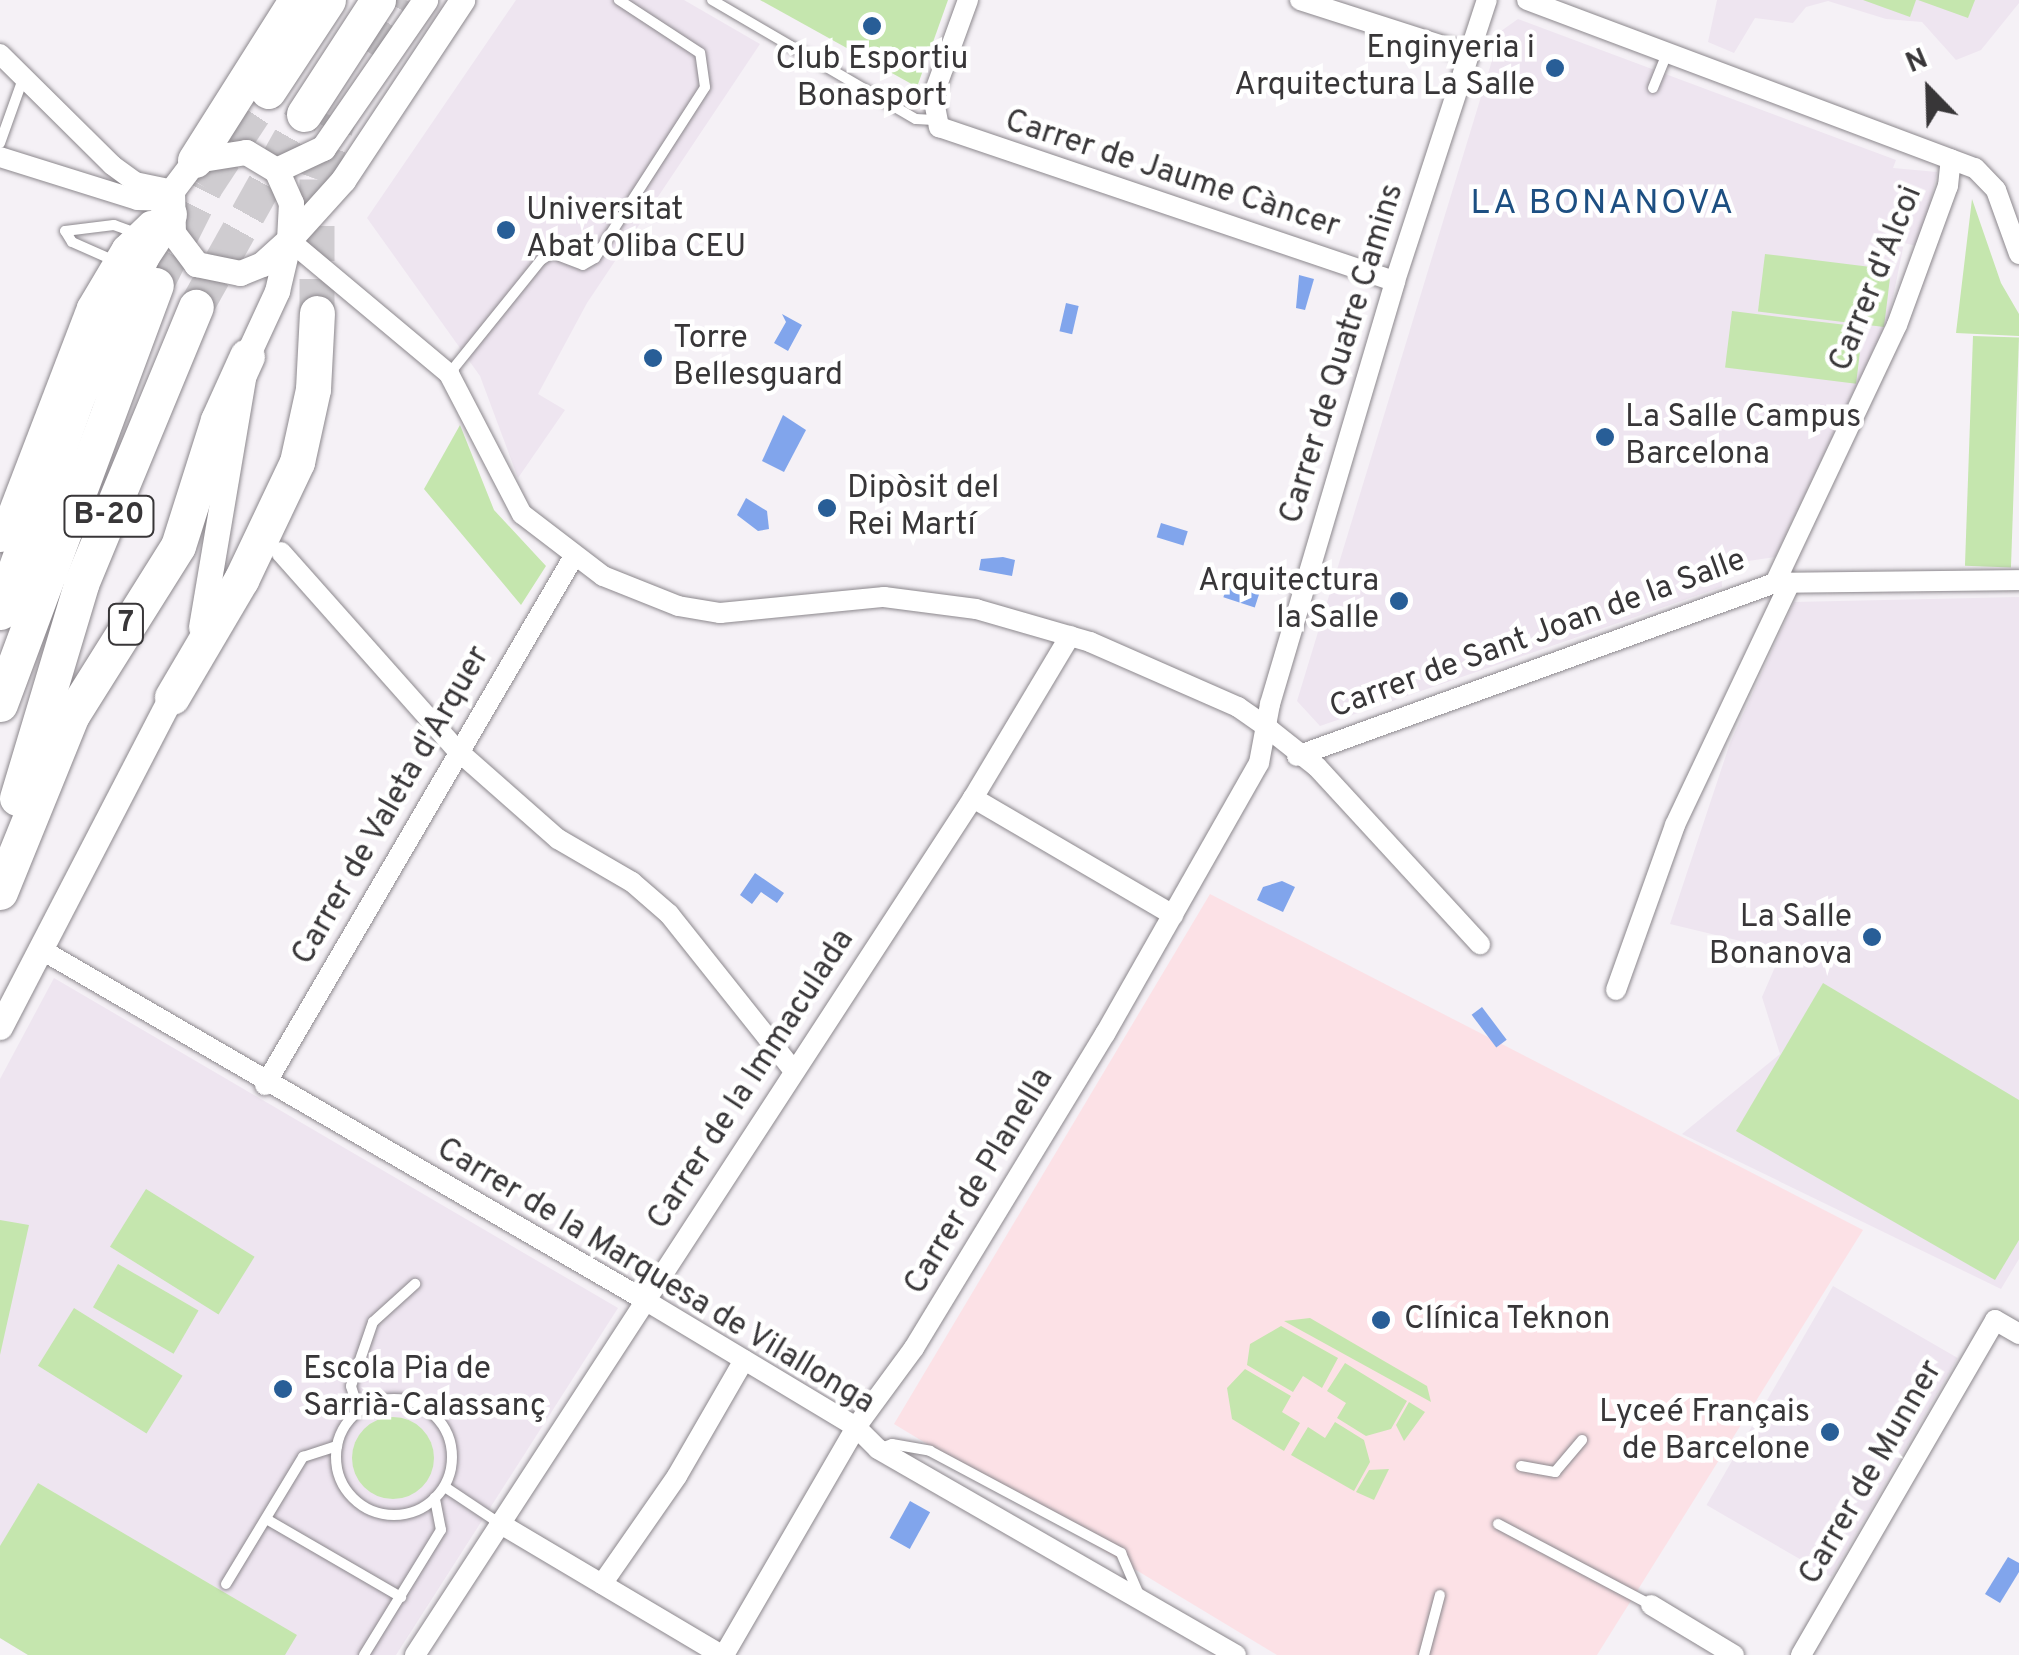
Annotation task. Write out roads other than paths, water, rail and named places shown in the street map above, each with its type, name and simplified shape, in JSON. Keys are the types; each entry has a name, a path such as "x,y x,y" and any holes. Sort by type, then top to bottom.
{"highway":[{"path":"195,160 296,0"},
{"path":"268,91 328,0"},
{"path":"304,114 378,0"},
{"path":"0,612 77,398 170,203"},
{"name":"B-20","path":"0,704 156,286"},
{"name":"B-20","path":"0,854 81,584 196,306"},
{"name":"7","path":"172,697 240,580 297,462 313,389 317,313"},
{"name":"7","path":"0,892 72,715 178,546 218,420 247,356"}],"street":[{"path":"276,170 323,148 425,0"},
{"path":"0,54 112,166 170,203 180,248 218,272 262,264 289,240 342,180 462,0"},
{"path":"934,120 933,96 968,0"},
{"path":"1300,0 1465,54"},
{"name":"Carrer de Quatre Camins","path":"1269,729 1270,704 1395,281 1465,54 1486,0"},
{"path":"1528,0 1975,168 1996,190 2019,254"},
{"name":"Carrer de Jaume Càncer","path":"934,120 950,133 1395,281"},
{"path":"0,539 90,307 116,262 170,203 195,160 246,152 276,170 292,203 289,240 276,291 247,356 210,600 172,697 0,1027"},
{"path":"0,157 137,200 170,203"},
{"name":"Carrer d'Alcoi","path":"1616,990 1676,825 1896,325 1948,186 1952,159"},
{"path":"289,240 450,374 522,514 573,558 639,592 720,613 884,597 976,609 1070,636 1238,707 1297,756 1317,767 1480,944"},
{"path":"281,552 457,750 558,838 632,882 669,914 794,1071"},
{"name":"Carrer de Valeta d'Arquer","path":"265,1085 457,750 573,558"},
{"name":"Carrer de Sant Joan de la Salle","path":"1297,756 1782,583 2019,580"},
{"name":"Carrer de la Immaculada","path":"415,1655 973,798 1070,636"},
{"name":"Carrer de Planella","path":"722,1655 856,1427 914,1348 1173,916 1259,763 1269,729"},
{"path":"973,798 1173,916"},
{"name":"Carrer de la Marquesa de Vilallonga","path":"42,950 265,1085 644,1299 856,1427 878,1449 1236,1655"},
{"name":"Carrer de Munner","path":"1802,1655 1996,1320 2019,1334"},
{"path":"602,1584 677,1476 744,1360"},
{"path":"499,1522 722,1655"},
{"path":"1651,1605 1734,1655"}],"lane":[{"path":"712,0 916,120 934,120"},
{"path":"450,374 541,260 552,253 583,265 595,258 706,88 700,53 627,2"},
{"path":"1653,88 1667,52"},
{"path":"0,142 24,75"},
{"path":"116,262 72,242 65,231 114,225 139,234"},
{"path":"359,1411 350,1386 373,1322 415,1284"},
{"path":"396,1399 433,1413 452,1448 444,1486 435,1498 397,1515 376,1512 344,1486 338,1446 359,1411 396,1399"},
{"path":"1521,1466 1555,1472 1582,1440"},
{"path":"878,1449 892,1444 930,1450 1121,1553 1144,1605"},
{"path":"226,1584 303,1457 338,1446"},
{"path":"444,1486 499,1522"},
{"path":"364,1655 440,1530 435,1498"},
{"path":"268,1520 401,1597"},
{"path":"1498,1524 1651,1605"},
{"path":"1424,1655 1440,1595"}],"water":[{"path":"1299,275 1314,279 1305,310 1296,308"},
{"path":"1066,303 1079,306 1072,334 1059,331"},
{"path":"782,314 802,325 788,351 774,343 786,322"},
{"path":"783,415 806,430 784,472 762,461"},
{"path":"746,498 767,511 769,529 758,531 737,515"},
{"path":"1161,523 1188,531 1183,546 1157,537"},
{"path":"981,559 1015,560 1012,576 979,570"},
{"path":"1228,583 1259,593 1255,607 1223,597"},
{"path":"385,797 394,802 375,836 366,831"},
{"path":"755,873 784,893 777,903 761,892 752,904 740,895"},
{"path":"1282,881 1295,887 1283,912 1257,900 1263,887"},
{"path":"1482,1007 1507,1040 1496,1048 1472,1015"},
{"path":"910,1501 930,1512 910,1549 890,1538"},
{"path":"2008,1557 2019,1563 2019,1572 2000,1603 1985,1594"}],"tunnel":[{"path":"376,56 406,0"},
{"path":"156,285 205,187 268,91"},
{"path":"196,307 304,114"},
{"path":"317,313 317,179 339,118"}],"place":[{"name":"Club Esportiu Bonasport","path":"872,26"},
{"name":"Enginyeria i Arquitectura La Salle","path":"1555,68"},
{"name":"Universitat Abat Oliba CEU","path":"506,230"},
{"name":"Torre Bellesguard","path":"653,358"},
{"name":"La Salle Campus Barcelona","path":"1605,437"},
{"name":"Dipòsit del Rei Martí","path":"827,508"},
{"name":"Arquitectura la Salle","path":"1399,601"},
{"name":"La Salle Bonanova","path":"1872,937"},
{"name":"Clínica Teknon","path":"1381,1320"},
{"name":"Escola Pia de Sarrià-Calassanç","path":"283,1389"},
{"name":"Lyceé Français de Barcelone","path":"1830,1432"}],"district":[{"name":"LA BONANOVA","path":"1603,204"}]}
